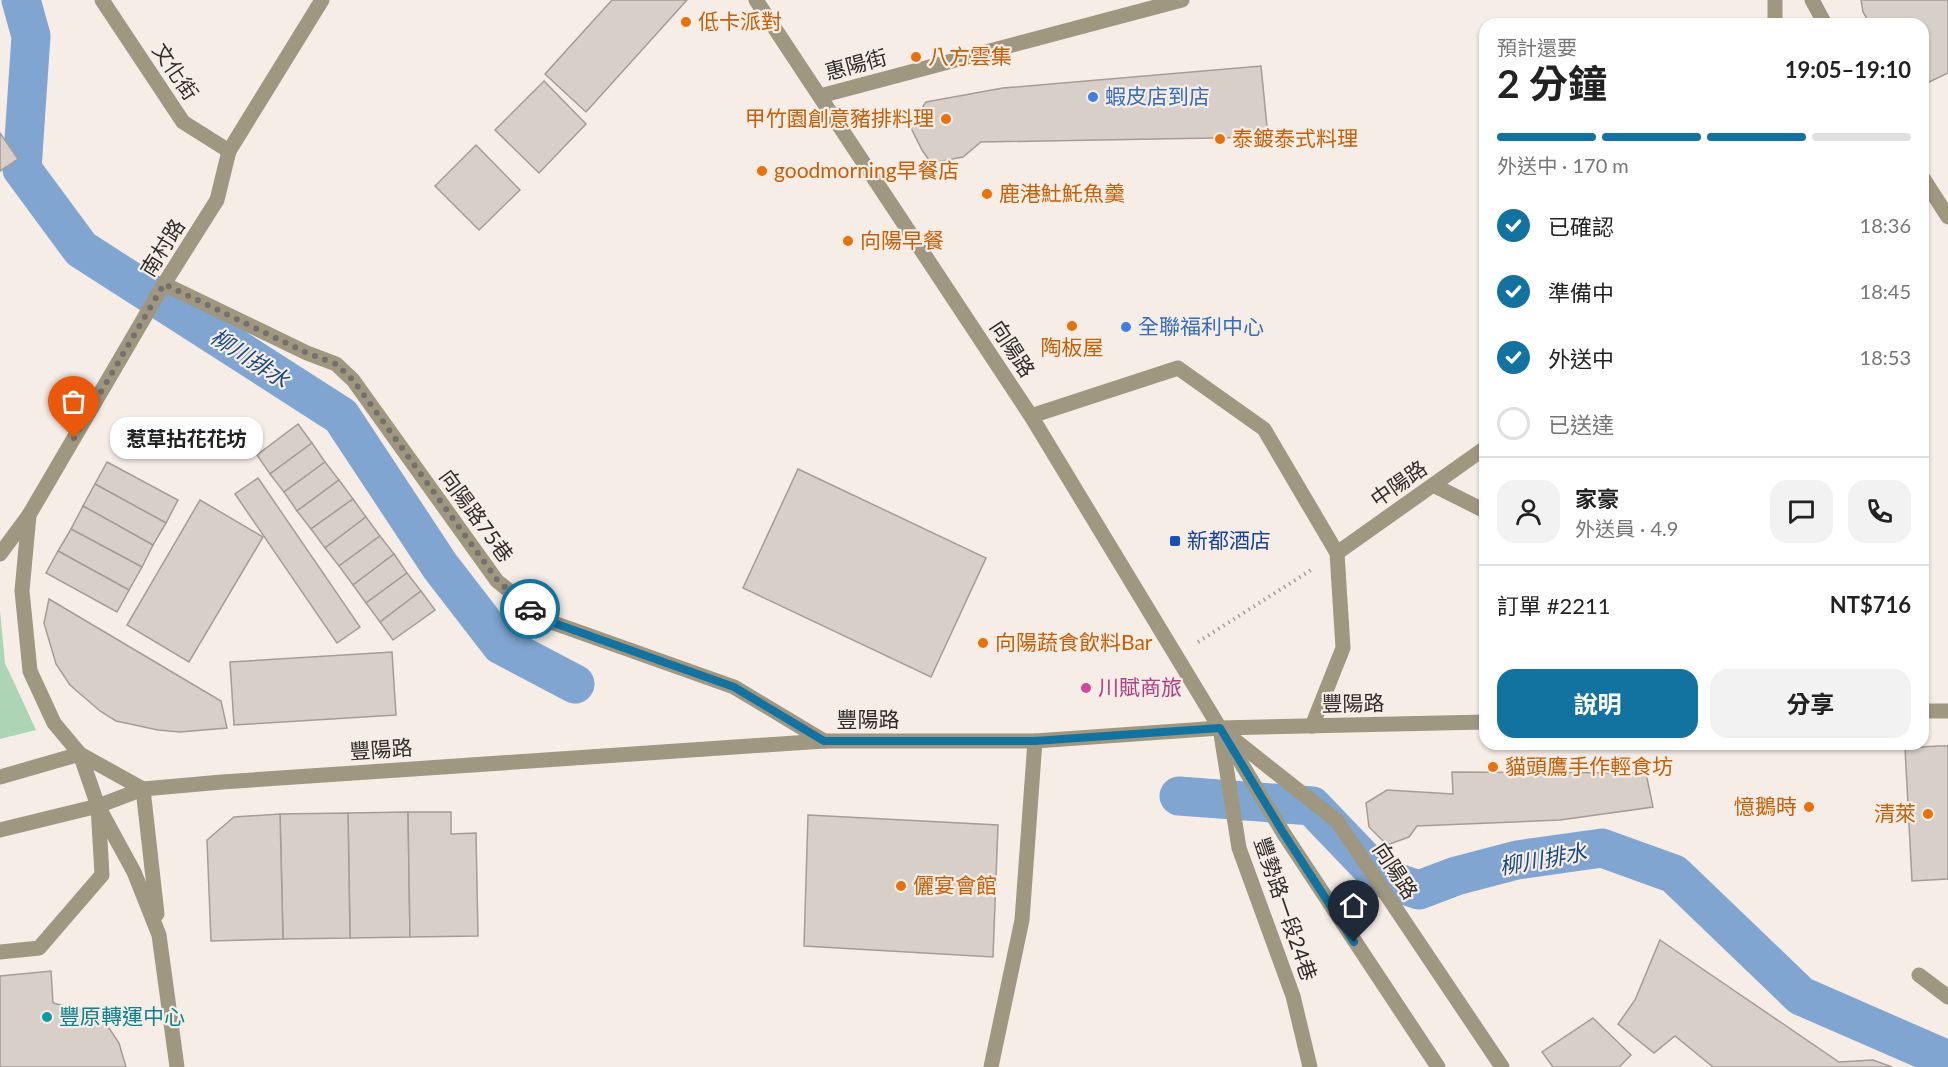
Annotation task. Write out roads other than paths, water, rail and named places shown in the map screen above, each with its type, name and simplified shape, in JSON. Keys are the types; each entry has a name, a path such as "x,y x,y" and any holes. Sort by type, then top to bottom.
{"street":[{"name":"文化街","path":"102,0 183,122 229,151"},
{"name":"南村路","path":"0,554 29,515 164,284 217,200 229,151 322,0"},
{"name":"向陽路","path":"756,0 1032,416 1284,834 1438,1067"},
{"name":"惠陽街","path":"820,96 1182,0"},
{"path":"1775,0 1775,18"},
{"path":"1812,0 1822,18"},
{"path":"1929,187 1948,217"},
{"name":"向陽路75巷","path":"164,284 307,353 336,364 353,380 498,581 537,613 551,622 734,687 824,741"},
{"path":"1032,416 1178,368 1264,429 1337,554 1343,648 1312,726"},
{"name":"中陽路","path":"1337,554 1479,452"},
{"path":"1433,485 1479,508"},
{"name":"南村路","path":"29,515 22,591 30,671 54,723 80,754"},
{"path":"1929,711 1948,711"},
{"name":"豐陽路","path":"0,830 98,806 143,789 824,741 1035,741 1220,728 1479,722"},
{"name":"向陽路","path":"1220,728 1337,821 1395,911 1502,1067"},
{"name":"豐勢路一段24巷","path":"1220,728 1239,848 1293,996 1310,1067"},
{"path":"991,1067 1022,920 1035,741"},
{"path":"80,754 98,806 134,872 159,935"},
{"path":"0,777 80,754 143,789 159,935 177,1067"},
{"path":"0,952 39,948 102,875 98,806"},
{"path":"1919,975 1948,997"}],"waterway":[{"name":"柳川排水","path":"21,0 31,36 22,169 81,249 341,416 440,566 501,645 575,684"},
{"name":"柳川排水","path":"1179,796 1312,806 1380,877 1419,890 1456,876 1517,860 1602,848 1674,874 1801,996 1948,1060"}],"place":[{"name":"低卡派對","path":"686,22"},
{"name":"八方雲集","path":"916,57"},
{"name":"蝦皮店到店","path":"1093,97"},
{"name":"甲竹園創意豬排料理","path":"946,119"},
{"name":"泰鍍泰式料理","path":"1220,139"},
{"name":"goodmorning早餐店","path":"762,171"},
{"name":"鹿港𩵚魠魚羹","path":"987,194"},
{"name":"向陽早餐","path":"848,241"},
{"name":"陶板屋","path":"1072,326"},
{"name":"全聯福利中心","path":"1126,327"},
{"name":"惹草拈花花坊","path":"74,438"},
{"name":"新都酒店","path":"1175,541"},
{"name":"向陽蔬食飲料Bar","path":"983,643"},
{"name":"川賦商旅","path":"1086,688"},
{"name":"貓頭鷹手作輕食坊","path":"1493,767"},
{"name":"憶鵝時","path":"1809,807"},
{"name":"清萊","path":"1928,814"},
{"name":"儷宴會館","path":"901,886"},
{"name":"豐原轉運中心","path":"47,1017"}]}
